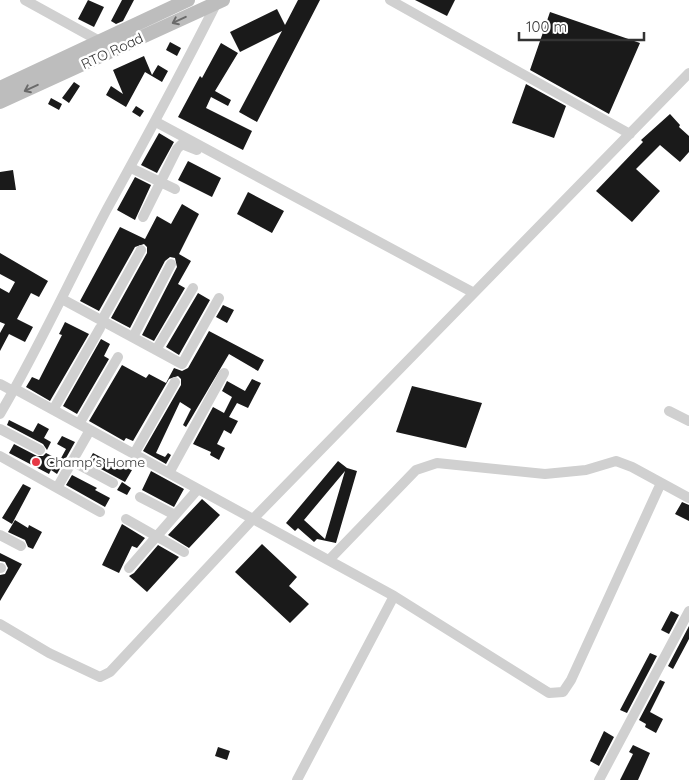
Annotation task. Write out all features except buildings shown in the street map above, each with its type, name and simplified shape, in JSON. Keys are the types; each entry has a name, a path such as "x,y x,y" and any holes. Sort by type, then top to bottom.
{"street":[{"path":"25,0 105,47"},
{"name":"RTO Road","path":"0,102 105,47 188,0"},
{"path":"390,0 630,134"},
{"path":"0,414 219,1"},
{"name":"RTO Road","path":"0,88 219,1"},
{"path":"0,624 48,653 100,677 104,676 168,612 253,519 689,73"},
{"path":"156,122 474,294"},
{"path":"143,217 177,149 182,144 213,159"},
{"path":"131,168 175,189"},
{"path":"53,410 141,250"},
{"path":"133,337 171,264"},
{"path":"156,350 193,288"},
{"path":"62,299 101,324 133,337 182,364 219,298"},
{"path":"79,424 118,357"},
{"path":"169,473 224,373"},
{"path":"134,454 174,382"},
{"path":"0,384 53,410 394,596 549,693 563,692 571,680 661,483"},
{"path":"669,411 689,421"},
{"path":"0,429 40,450"},
{"path":"57,488 90,430"},
{"path":"0,456 100,512"},
{"path":"72,461 113,483"},
{"path":"329,560 416,470 437,463 546,474 586,470 616,461 632,467 689,498"},
{"path":"129,568 198,489"},
{"path":"140,497 175,515"},
{"path":"126,519 158,535 184,552"},
{"path":"0,535 21,546"},
{"path":"297,780 394,596"},
{"path":"599,780 689,610"}],"place":[{"name":"Champ's Home","path":"36,462"}]}
